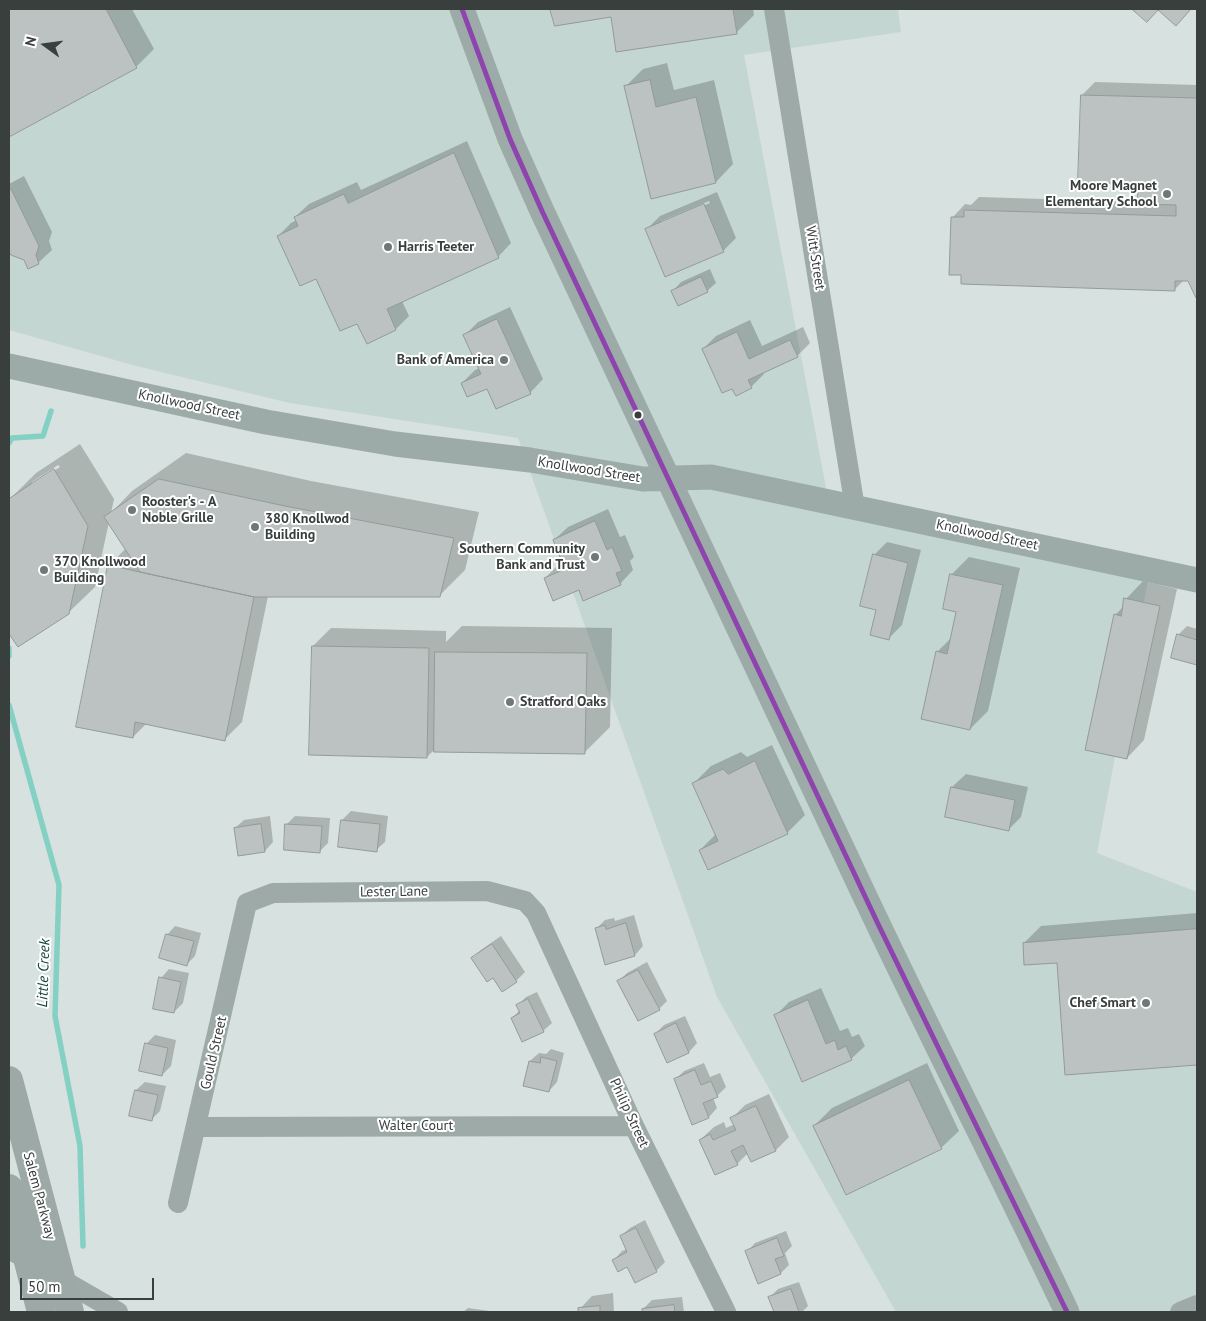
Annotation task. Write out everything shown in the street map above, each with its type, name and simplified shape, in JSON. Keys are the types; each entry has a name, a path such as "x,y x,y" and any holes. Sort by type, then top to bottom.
{"highway":[{"name":"Salem Parkway","path":"9,1080 70,1312"},
{"name":"Salem Parkway","path":"9,1188 41,1312"}],"main road":[{"path":"462,9 510,139 667,478 854,873 1013,1197 1067,1312"},
{"name":"Knollwood Street","path":"9,366 257,420 351,437 440,450 530,460 643,479 712,477 1197,580"}],"street":[{"name":"Witt Street","path":"774,9 855,508"},
{"name":"Lester Lane","path":"247,904 272,893 487,891 525,901 536,913"},
{"name":"Gould Street","path":"178,1203 247,904"},
{"name":"Philip Street","path":"536,913 634,1126 726,1312"},
{"name":"Walter Court","path":"197,1127 634,1126"},
{"path":"9,1249 117,1311"},
{"path":"1180,1312 1197,1305"}],"shaded area":[{"path":"9,9 898,9 901,32 744,55 831,514 1148,580 1097,853 1197,892 1197,1312 896,1312 717,997 518,438 290,403 136,366 9,330"}],"building":[{"path":"9,9 106,9 137,68 9,137"},
{"path":"550,9 733,9 737,34 616,52 611,17 555,26"},
{"path":"1132,9 1191,9 1176,26 1158,10 1147,22"},
{"path":"650,80 656,107 696,97 716,183 651,199 624,86"},
{"name":"Moore Magnet Elementary School","path":"1081,95 1197,98 1196,298 1188,281 1175,281 1175,291 961,284 961,275 949,275 951,217 964,217 964,210 1176,216 1176,205 1137,204 1138,184 1078,182"},
{"name":"Harris Teeter","path":"454,153 499,258 387,309 396,330 367,344 357,324 340,331 316,279 300,286 277,236 298,226 294,217 344,194 348,203"},
{"path":"11,189 39,246 36,255 39,264 28,269 24,260 11,255 9,252 9,190"},
{"path":"704,204 724,252 665,277 645,229"},
{"path":"701,277 708,292 678,306 671,291"},
{"path":"497,319 531,394 496,409 487,389 467,397 461,383 481,374 463,335"},
{"path":"737,332 749,359 790,340 798,357 748,380 752,388 736,396 732,389 722,393 702,349"},
{"name":"370 Knollwood Building","path":"54,469 88,526 69,614 18,647 9,634 9,499"},
{"name":"380 Knollwod Building","path":"159,479 285,506 454,538 440,597 254,597 140,572 104,517"},
{"path":"595,521 607,550 612,547 622,571 616,573 621,585 583,601 579,590 553,601 544,578 565,569 553,540"},
{"path":"873,554 908,563 889,640 870,635 876,610 860,606"},
{"path":"108,565 254,597 225,741 135,722 133,738 76,727"},
{"path":"950,574 1003,585 970,730 921,719 936,651 947,654 956,612 943,609"},
{"path":"1124,598 1160,606 1127,759 1085,750 1114,614 1121,616"},
{"path":"1177,634 1197,640 1197,665 1171,658"},
{"path":"312,646 429,648 427,758 309,755"},
{"name":"Stratford Oaks","path":"435,652 587,653 585,754 434,752"},
{"path":"755,761 788,834 708,870 699,850 718,841 692,783 723,769 728,774"},
{"path":"951,787 1015,800 1009,831 945,817"},
{"path":"341,820 380,824 377,852 338,847"},
{"path":"261,824 265,852 238,856 234,828"},
{"path":"285,824 322,826 320,853 284,850"},
{"path":"626,923 635,956 605,965 595,928 605,925 606,929"},
{"path":"1197,929 1197,1065 1065,1075 1057,963 1024,965 1023,943"},
{"path":"166,934 194,941 187,966 159,958"},
{"path":"492,944 517,982 502,992 493,978 487,982 471,958"},
{"path":"638,970 660,1010 638,1021 617,981"},
{"path":"159,977 181,982 174,1013 153,1009"},
{"path":"528,999 544,1032 522,1042 511,1018 520,1013 516,1005"},
{"path":"808,1000 826,1044 835,1040 838,1050 846,1046 852,1060 802,1082 774,1015"},
{"path":"676,1023 689,1053 667,1063 654,1034"},
{"path":"145,1043 168,1048 162,1076 139,1071"},
{"path":"541,1057 557,1061 549,1092 523,1086 529,1061 540,1063"},
{"path":"695,1070 701,1085 711,1081 718,1097 703,1103 709,1118 692,1125 674,1079"},
{"path":"909,1080 942,1149 846,1195 813,1126"},
{"path":"135,1090 158,1095 152,1121 129,1116"},
{"path":"756,1106 776,1151 751,1162 743,1145 731,1151 738,1165 715,1175 699,1140 710,1134 713,1140 736,1130 730,1118"},
{"path":"636,1228 657,1272 635,1283 627,1267 618,1272 612,1260 627,1252 620,1236"},
{"path":"777,1238 784,1256 775,1259 781,1274 758,1284 745,1251"},
{"path":"791,1289 799,1312 774,1312 768,1297"},
{"path":"674,1305 675,1312 642,1312 642,1309"},
{"path":"600,1306 600,1312 578,1312 578,1308"}],"waterway":[{"name":"Little Creek","path":"9,443 12,438 43,436 51,411"},
{"name":"Little Creek","path":"9,648 9,656"},
{"name":"Little Creek","path":"9,705 59,885 55,1016 80,1146 83,1246"}],"transit line":[{"path":"462,9 510,139 542,211 879,926 1067,1312"}],"place":[{"name":"Moore Magnet Elementary School","path":"1167,194"},
{"name":"Harris Teeter","path":"388,247"},
{"name":"Bank of America","path":"504,360"},
{"name":"Rooster's - A Noble Grille","path":"132,510"},
{"name":"380 Knollwod Building","path":"255,527"},
{"name":"Southern Community Bank and Trust","path":"595,557"},
{"name":"370 Knollwood Building","path":"44,570"},
{"name":"Stratford Oaks","path":"510,702"},
{"name":"Chef Smart","path":"1146,1003"}]}
